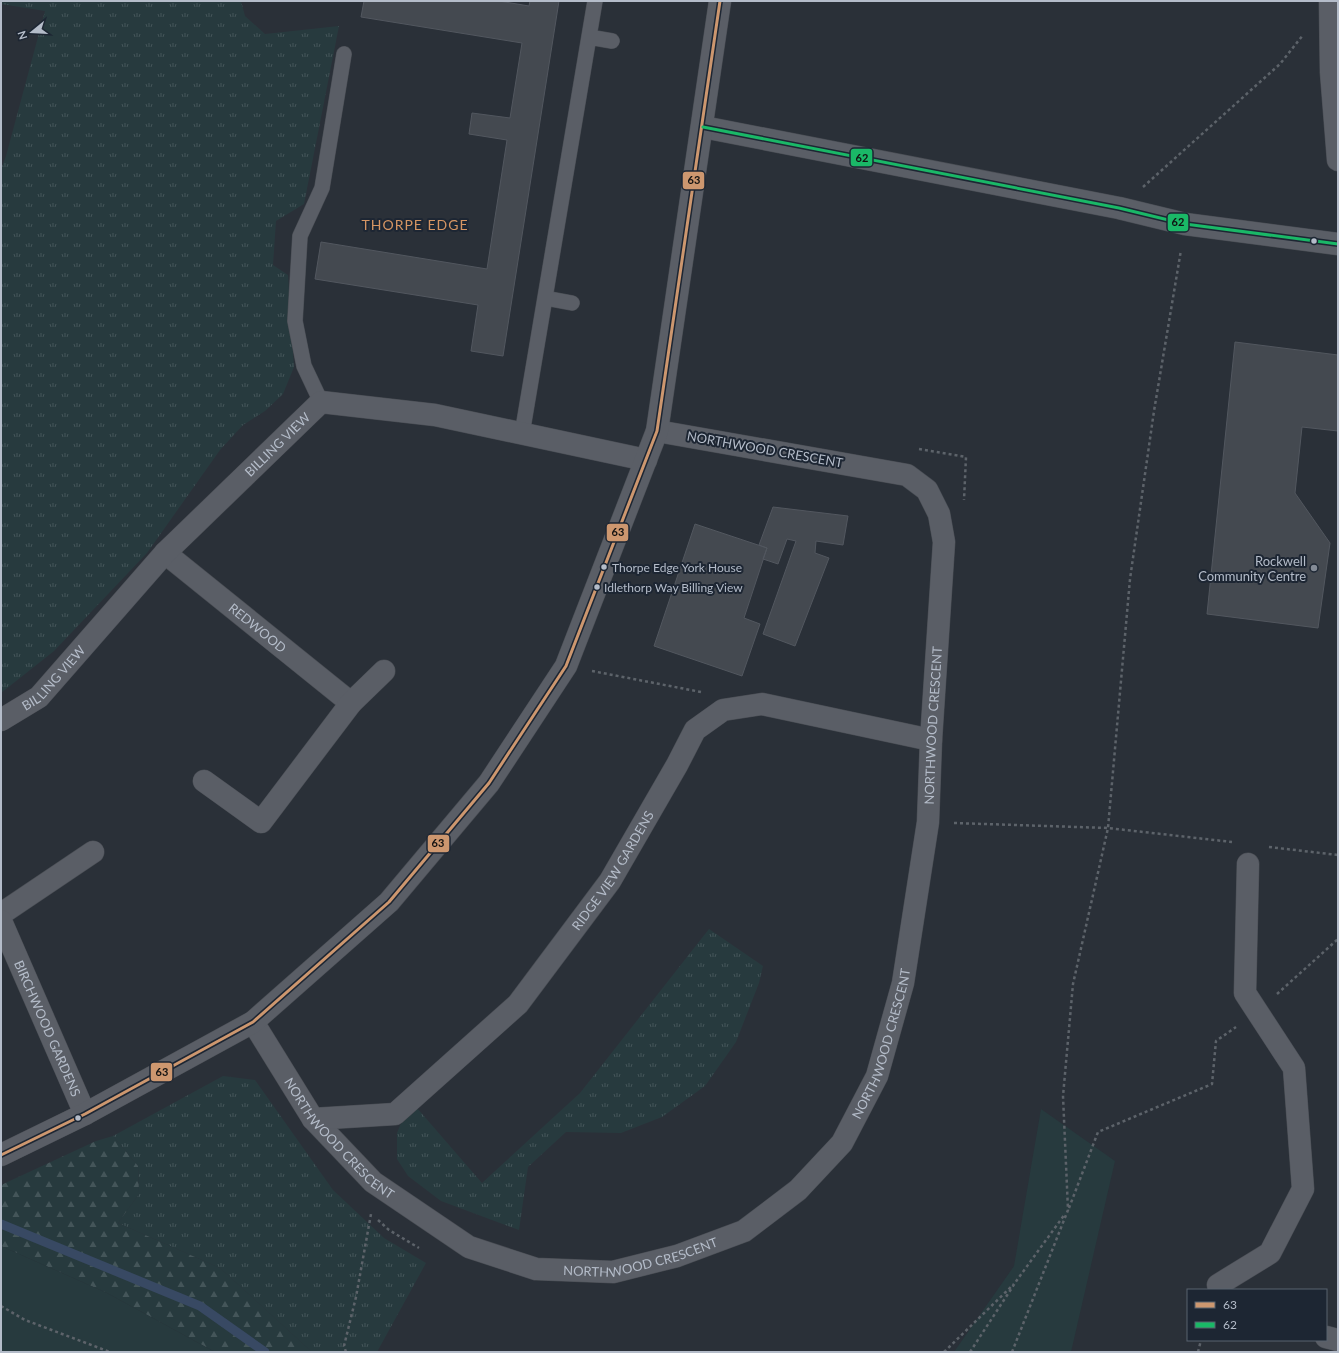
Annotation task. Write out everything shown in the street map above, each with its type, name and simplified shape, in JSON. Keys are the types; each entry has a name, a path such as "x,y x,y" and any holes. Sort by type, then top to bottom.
{"street":[{"path":"1,1154 85,1114 253,1022 389,902 489,784 566,666 657,431 703,127 720,1"},
{"path":"1333,2 1331,72 1338,160"},
{"path":"703,127 1119,208 1185,224 1338,244"},
{"name":"BILLING VIEW","path":"1,720 39,697 165,553 321,402 435,414 646,460"},
{"name":"NORTHWOOD CRESCENT","path":"253,1022 313,1119 373,1182 469,1247 536,1269 613,1272 677,1256 744,1231 798,1190 842,1143 877,1076 903,983 928,822 931,740 944,542 939,514 927,490 907,474 657,431"},
{"name":"REDWOOD","path":"165,553 351,703"},
{"path":"204,781 261,822 351,703 384,671"},
{"name":"RIDGE VIEW GARDENS","path":"313,1119 395,1114 518,1004 610,881 677,765 694,730 723,710 762,704 931,740"},
{"path":"1,914 93,852"},
{"path":"1223,1287 1270,1253 1303,1189 1294,1068 1245,993 1248,864"},
{"name":"BIRCHWOOD GARDENS","path":"1,921 85,1114"},
{"path":"1327,1337 1338,1340"}],"lane":[{"path":"522,434 594,1"},
{"path":"588,37 612,41"},
{"path":"321,402 304,366 295,321 300,236 322,188 344,54"},
{"path":"545,298 572,303"}],"path":[{"path":"1119,208 1280,64 1333,2"},
{"path":"970,1352 1017,1280 1068,1210 1063,1096 1073,984 1108,828 1130,580 1154,411 1185,224"},
{"path":"918,449 966,457 964,504"},
{"path":"566,666 707,693"},
{"path":"951,830 952,823 1108,828 1235,843"},
{"path":"1267,846 1338,855"},
{"path":"1012,1352 1098,1132 1212,1084 1216,1042 1257,1011 1338,939"},
{"path":"346,1352 344,1346 356,1297 371,1214 373,1182"},
{"path":"371,1214 389,1230 420,1249"},
{"path":"944,1352 1017,1280"},
{"path":"1,1306 25,1320 110,1352"},
{"path":"1198,1352 1201,1341"}],"green space":[{"path":"1,1 241,1 245,16 265,34 339,26 304,204 276,221 273,265 288,275 294,367 283,394 265,411 243,425 220,450 147,553 54,651 1,693 1,169 6,156 45,11 1,4"},
{"path":"709,929 763,966 759,983 736,1042 705,1086 662,1117 621,1133 566,1132 528,1167 519,1230 441,1201 408,1176 397,1159 397,1133 403,1118 417,1108 482,1183 580,1093"},
{"path":"223,1076 255,1080 333,1190 384,1238 426,1263 377,1352 312,1352 220,1268 118,1223 139,1194 138,1166 113,1136"},
{"path":"1041,1109 1115,1161 1071,1352 954,1352 1014,1266"},
{"path":"113,1136 138,1166 139,1194 118,1223 220,1268 312,1352 215,1352 107,1293 1,1246 1,1185 96,1141"},
{"path":"1,1246 107,1293 215,1352 1,1352"}],"building":[{"path":"364,1 499,1 529,6 530,1 559,1 503,356 471,351 478,305 315,279 321,242 487,269 507,140 469,134 472,113 510,118 522,43 361,17"},
{"path":"1235,342 1338,355 1338,431 1302,427 1295,493 1330,543 1318,628 1207,614"},
{"path":"773,507 848,516 843,545 816,541 815,553 829,558 795,646 763,634 796,541 787,539 778,564 763,559 767,548 759,545"},
{"path":"695,524 767,548 744,618 760,624 742,676 654,646"}],"waterway":[{"path":"1,1224 200,1306 265,1352"}],"transit line":[{"name":"63","path":"1,1155 85,1114 253,1022 389,902 489,783 566,666 657,431 720,1"},
{"name":"62","path":"703,127 1119,208 1185,224 1338,244"}],"place":[{"name":"Thorpe Edge York House","path":"604,567"},
{"name":"Rockwell Community Centre","path":"1314,568"},
{"name":"Idlethorp Way Billing View","path":"597,587"}],"district":[{"name":"THORPE EDGE","path":"415,224"}]}
